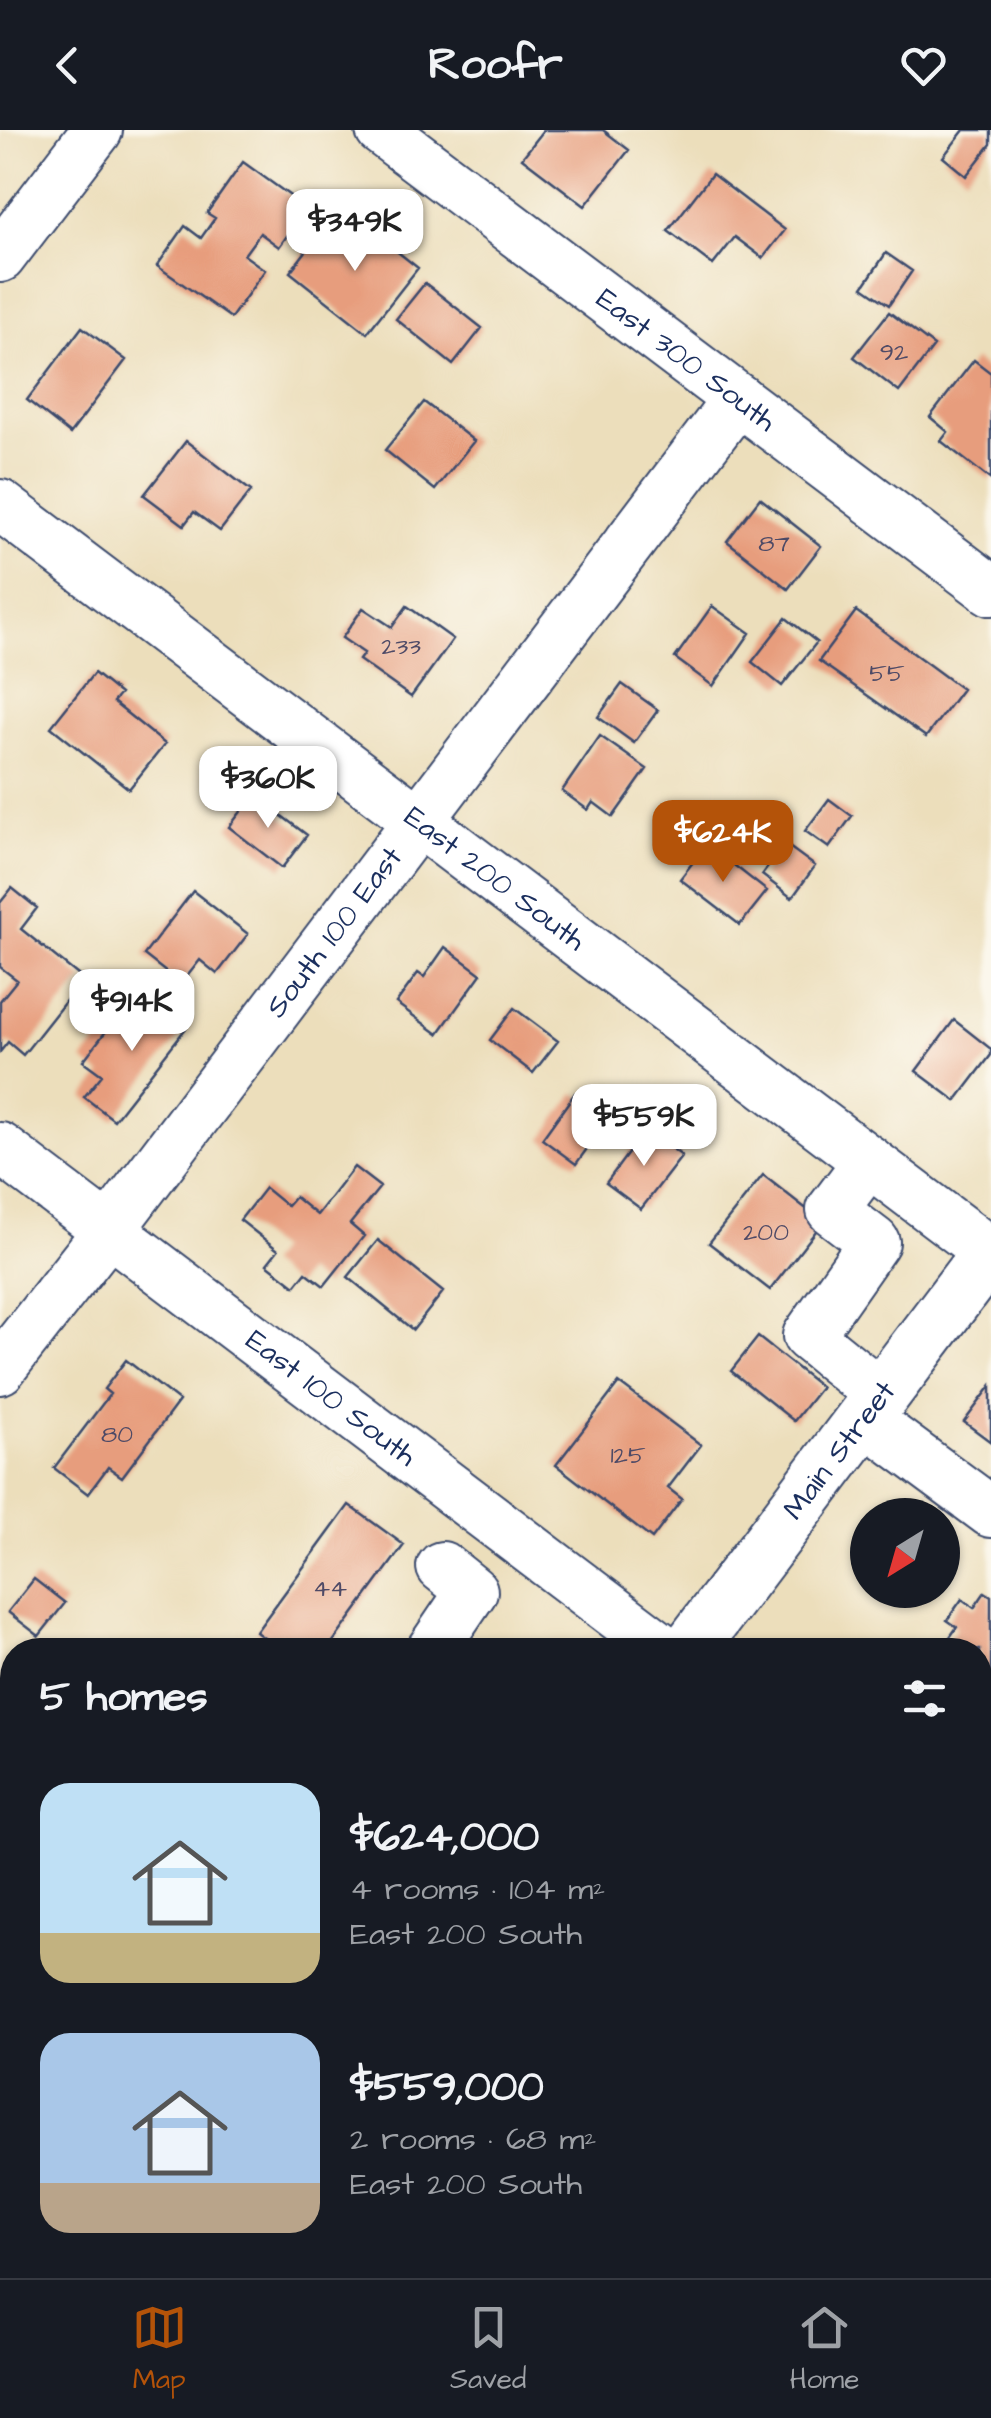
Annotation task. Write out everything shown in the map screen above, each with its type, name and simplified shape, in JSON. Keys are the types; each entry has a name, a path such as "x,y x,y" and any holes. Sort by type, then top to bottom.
{"main road":[{"name":"Main Street","path":"697,1638 990,1251"}],"street":[{"path":"0,257 97,130"},
{"name":"East 300 South","path":"381,130 991,590"},
{"name":"South 100 East","path":"0,1369 738,399"},
{"name":"East 200 South","path":"0,505 990,1251"},
{"name":"East 100 South","path":"0,1148 648,1638"},
{"path":"869,1161 832,1210 874,1242 808,1336 873,1407 991,1512"},
{"path":"440,1638 472,1591 442,1567"}],"building":[{"path":"544,130 603,130 629,150 585,206 522,158"},
{"path":"964,130 991,130 991,144 966,176 943,157"},
{"path":"243,162 307,208 279,247 260,233 244,255 265,270 231,318 157,266 185,226 201,238 215,218 207,213"},
{"path":"712,174 785,230 763,258 735,237 713,265 668,231"},
{"path":"327,224 352,244 366,227 418,268 367,333 290,272"},
{"path":"886,253 912,271 889,305 863,287"},
{"path":"425,283 482,328 453,365 396,319"},
{"path":"889,312 934,346 899,392 854,357"},
{"path":"82,327 126,360 70,434 27,400"},
{"path":"974,360 991,373 991,480 941,441 948,432 930,417"},
{"path":"424,402 474,441 435,490 385,450"},
{"path":"186,441 251,491 220,531 194,512 184,525 144,495"},
{"path":"760,498 821,546 788,589 727,541"},
{"path":"407,606 453,639 411,697 359,660 364,653 342,638 363,608 392,627"},
{"path":"712,606 750,633 713,686 675,658"},
{"path":"856,611 962,689 926,737 819,661"},
{"path":"786,618 817,642 782,686 752,662"},
{"path":"94,673 120,694 113,702 165,744 129,789 51,727"},
{"path":"622,684 658,710 634,743 598,717"},
{"path":"600,736 647,769 613,817 593,802 588,810 562,791"},
{"path":"254,795 307,835 282,868 229,827"},
{"path":"829,799 852,816 829,848 805,831"},
{"path":"707,844 767,891 740,925 680,879"},
{"path":"785,844 815,866 792,898 762,875"},
{"path":"12,888 37,908 21,929 83,979 23,1055 8,1042 0,1052 0,1001 17,980 0,967 0,903"},
{"path":"193,891 248,934 217,974 200,960 181,984 144,955"},
{"path":"445,947 481,974 438,1034 396,1003 418,973 424,977"},
{"path":"153,995 190,1023 114,1120 84,1097 102,1075 83,1061 124,1008 135,1017"},
{"path":"514,1008 558,1041 533,1073 490,1040"},
{"path":"954,1020 991,1049 991,1055 956,1101 916,1071"},
{"path":"575,1093 609,1118 576,1164 542,1139"},
{"path":"646,1129 682,1156 641,1209 606,1183"},
{"path":"354,1167 380,1187 350,1224 364,1236 324,1286 306,1272 295,1286 267,1264 278,1250 240,1220 265,1188 287,1206 295,1197 317,1215"},
{"path":"763,1175 823,1222 770,1290 709,1243"},
{"path":"378,1240 443,1292 413,1330 348,1277"},
{"path":"758,1337 821,1387 794,1421 731,1371"},
{"path":"126,1360 179,1401 122,1477 108,1467 88,1494 54,1468 110,1394 104,1389"},
{"path":"619,1383 701,1445 668,1488 682,1499 652,1539 556,1465"},
{"path":"991,1386 991,1442 964,1422"},
{"path":"349,1505 404,1545 336,1638 264,1638 256,1632"},
{"path":"34,1579 65,1603 39,1636 8,1612"},
{"path":"985,1592 991,1596 991,1638 949,1638 957,1627 947,1620 956,1608 960,1608 962,1599 974,1608"}]}
